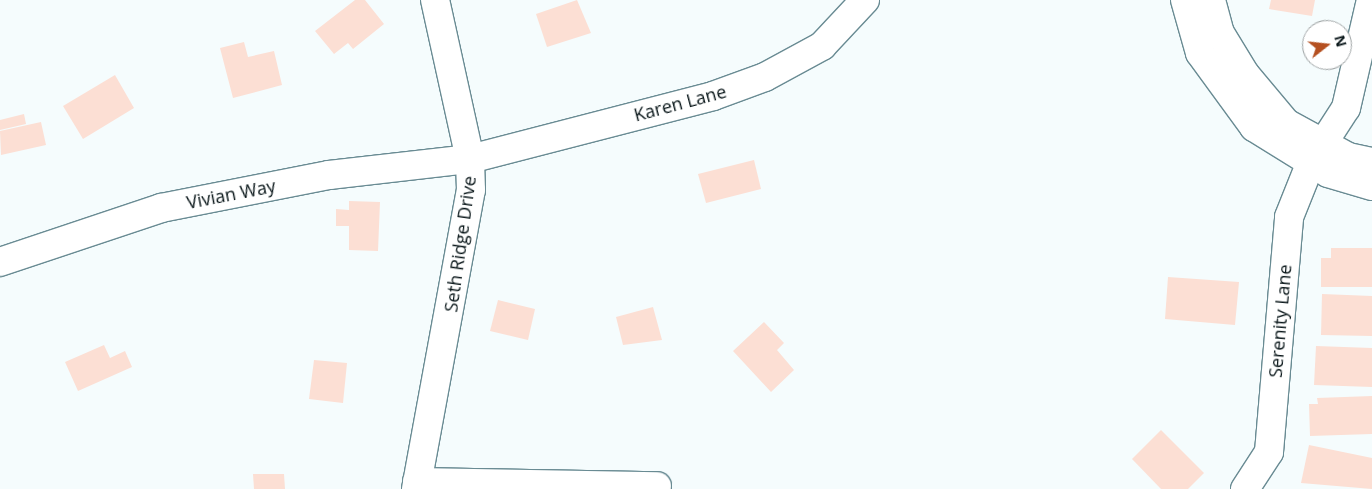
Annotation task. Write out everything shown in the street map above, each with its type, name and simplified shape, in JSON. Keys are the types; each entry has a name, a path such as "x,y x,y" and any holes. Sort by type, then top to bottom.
{"street":[{"name":"Seth Ridge Drive","path":"416,486 464,240 470,159 435,0"},
{"name":"Karen Lane","path":"470,159 714,96 765,77 822,46 865,0"},
{"path":"1185,0 1200,52 1254,126 1318,153 1372,162"},
{"path":"1211,0 1220,33 1245,74 1286,123 1318,153 1328,173 1372,186"},
{"name":"Serenity Lane","path":"1245,489 1269,452 1288,217 1318,153 1346,108 1371,0"},
{"name":"Vivian Way","path":"0,262 161,208 329,175 470,159"},
{"path":"416,486 657,486"}],"building":[{"path":"355,0 365,0 384,24 353,49 348,43 334,54 315,31"},
{"path":"577,0 591,33 547,47 536,14"},
{"path":"1271,0 1315,0 1312,16 1269,9"},
{"path":"244,42 248,57 274,51 282,85 233,98 220,48"},
{"path":"115,75 134,108 83,139 63,106"},
{"path":"24,114 26,124 0,130 0,120"},
{"path":"41,122 46,145 1,155 0,131"},
{"path":"754,160 761,189 706,203 698,174"},
{"path":"349,201 380,202 378,251 349,250 349,226 336,226 336,209 349,210"},
{"path":"1331,248 1372,248 1372,287 1321,287 1321,258 1331,258"},
{"path":"1168,277 1239,282 1235,325 1165,319"},
{"path":"1322,294 1372,296 1372,336 1321,335"},
{"path":"498,300 535,309 528,340 490,331"},
{"path":"653,307 662,340 623,345 616,317"},
{"path":"764,322 784,343 777,350 794,370 771,392 733,351"},
{"path":"104,345 110,358 125,351 132,367 78,391 65,362"},
{"path":"1316,346 1372,348 1372,387 1314,385"},
{"path":"314,360 347,363 343,403 309,399"},
{"path":"1372,396 1372,434 1310,436 1309,404 1318,404 1317,398"},
{"path":"1161,430 1204,473 1188,489 1161,489 1132,459"},
{"path":"1309,445 1372,458 1372,489 1301,483"},
{"path":"253,474 284,474 285,489 254,489"}]}
